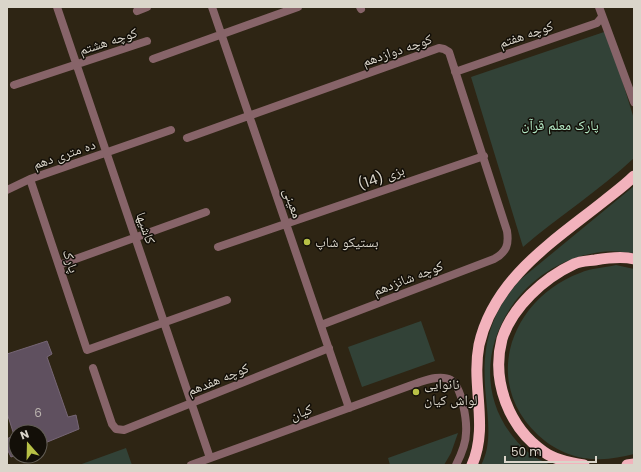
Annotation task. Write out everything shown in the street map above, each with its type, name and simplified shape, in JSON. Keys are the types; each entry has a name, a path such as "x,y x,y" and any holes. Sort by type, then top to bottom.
{"highway":[{"path":"472,465 480,437 476,364 484,328 498,299 526,263 634,176"},
{"path":"584,465 565,462 545,453 530,441 516,424 507,408 499,371 502,339 509,324 520,308 531,294 546,281 575,264 605,258 634,259"},
{"path":"627,465 634,464"}],"street":[{"name":"کاشیها","path":"57,7 210,458"},
{"path":"137,10 147,7"},
{"name":"معینی","path":"212,7 349,408"},
{"path":"153,58 298,7"},
{"path":"599,7 634,102"},
{"name":"کوچه هفتم","path":"455,72 597,24 602,17"},
{"name":"کوچه هشتم","path":"77,65 147,41"},
{"name":"کوچه دوازدهم","path":"249,115 439,48 444,49 449,52 484,156 507,231 508,242 504,253"},
{"path":"14,85 77,65"},
{"path":"187,138 249,115"},
{"name":"ده متری دهم","path":"7,190 30,179 171,130"},
{"name":"بزی (14)","path":"218,247 484,156"},
{"name":"پارک","path":"30,179 87,350 164,323"},
{"path":"59,265 206,212"},
{"name":"کوچه شانزدهم","path":"321,325 494,259 504,253"},
{"path":"164,323 227,300"},
{"name":"کوچه هفدهم","path":"93,368 112,424 116,429 124,430 329,348"},
{"name":"کیان","path":"191,465 420,382 430,379 446,379 451,380 458,388 464,412 466,432 464,446 456,465"}],"green space":[{"name":"پارک معلم قرآن","path":"607,31 634,119 634,158 621,170 523,247 471,77"},
{"path":"634,186 634,253 605,251 567,261 537,279 514,303 498,331 491,362 492,394 505,425 529,453 550,465 481,465 487,449 488,441 488,415 485,381 486,349 489,334 501,306 521,279"},
{"path":"616,265 634,269 634,454 610,459 587,459 557,449 538,435 520,414 511,390 508,367 512,343 522,321 537,301 556,285 584,271"},
{"path":"421,321 435,361 362,387 348,347"},
{"path":"458,433 451,453 444,465 390,465 388,458"},
{"path":"126,448 132,465 79,465"}],"building":[{"path":"47,341 52,354 47,357 68,417 76,415 79,429 48,442 48,424 10,424 7,413 7,354"},
{"path":"8,438 8,451 7,449"}],"place":[{"name":"بستیکو شاپ","path":"307,242"},
{"name":"نانوایی لواش کیان","path":"416,392"}]}
